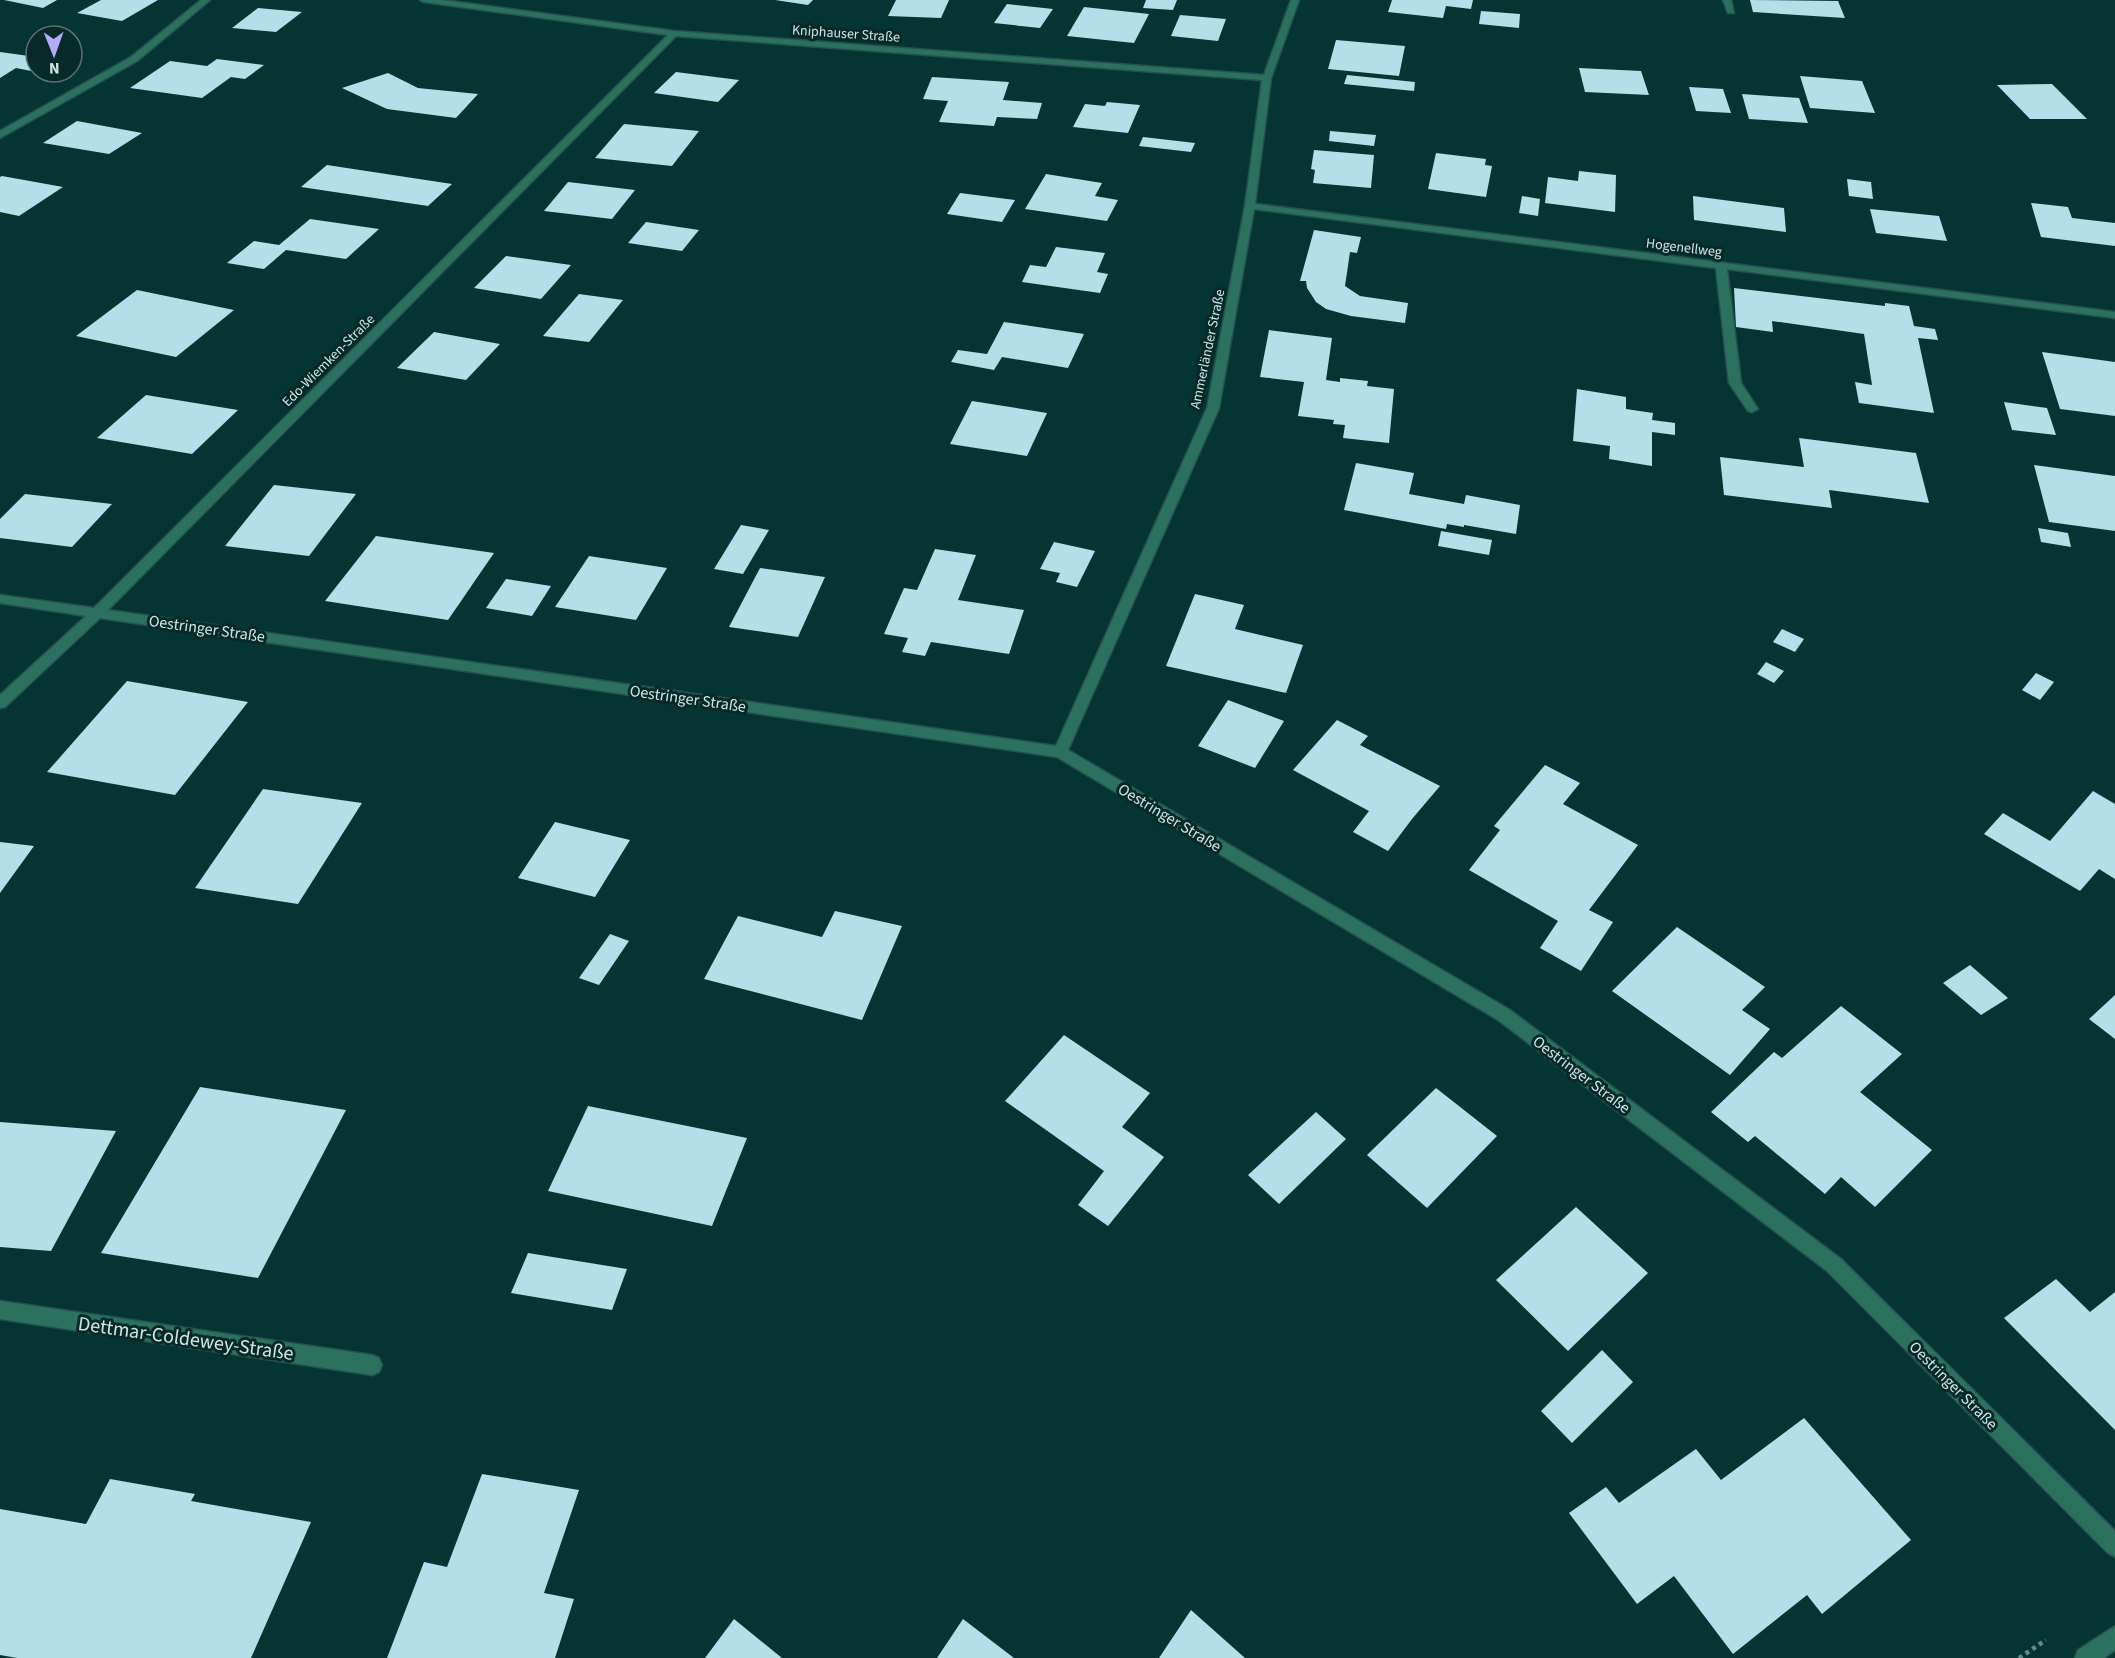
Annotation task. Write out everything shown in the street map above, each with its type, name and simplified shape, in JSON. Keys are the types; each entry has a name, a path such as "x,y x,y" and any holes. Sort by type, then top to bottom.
{"street":[{"path":"0,135 134,59 206,0"},
{"name":"Kniphauser Straße","path":"424,0 674,33 1267,78"},
{"name":"Ammerländer Straße","path":"1060,752 1212,408 1250,206 1267,78 1295,0"},
{"path":"1728,0 1731,11"},
{"name":"Edo-Wiemken-Straße","path":"0,703 99,612 674,33"},
{"name":"Hogenellweg","path":"1250,206 2115,315"},
{"path":"1722,266 1735,383 1752,409"},
{"name":"Oestringer Straße","path":"0,599 1060,752 1513,1022 1834,1265 2115,1546"},
{"name":"Dettmar-Coldewey-Straße","path":"0,1310 372,1365"},
{"path":"2086,1658 2115,1637"}],"building":[{"path":"4,0 57,0 43,8"},
{"path":"101,0 158,0 122,21 77,13"},
{"path":"775,0 813,0 808,5"},
{"path":"896,0 949,0 941,18 888,16"},
{"path":"1146,0 1177,0 1173,10 1143,8"},
{"path":"1392,0 1473,0 1471,9 1446,6 1443,18 1388,12"},
{"path":"1750,0 1838,1 1845,18 1753,12"},
{"path":"1007,4 1053,9 1040,28 994,23"},
{"path":"1084,7 1149,14 1134,43 1067,36"},
{"path":"258,8 302,12 276,32 232,28"},
{"path":"1481,11 1520,14 1519,28 1479,24"},
{"path":"1180,15 1226,19 1218,41 1171,36"},
{"path":"1336,40 1405,46 1399,76 1328,69"},
{"path":"0,52 24,55 24,70 16,68 0,78"},
{"path":"217,59 264,65 245,79 231,77 202,98 130,88 170,61 207,66"},
{"path":"1579,68 1641,71 1649,95 1585,92"},
{"path":"676,72 739,80 718,102 654,93"},
{"path":"388,73 418,88 478,94 456,118 387,109 342,88"},
{"path":"1347,75 1415,82 1414,91 1344,84"},
{"path":"1800,76 1862,81 1875,113 1810,108"},
{"path":"932,77 1009,82 1003,100 1042,103 1037,119 997,117 994,126 939,122 948,101 923,99"},
{"path":"2052,84 2087,119 2030,119 1997,85"},
{"path":"1689,87 1723,89 1731,113 1696,111"},
{"path":"1742,94 1799,98 1808,123 1749,119"},
{"path":"1107,102 1140,105 1128,133 1073,127 1085,104 1105,106"},
{"path":"77,121 142,133 109,154 43,143"},
{"path":"624,124 699,131 672,166 595,158"},
{"path":"1330,131 1376,135 1374,146 1329,141"},
{"path":"1143,137 1195,143 1191,152 1139,146"},
{"path":"1314,150 1374,155 1371,188 1313,183 1315,170 1311,169"},
{"path":"1436,153 1486,159 1485,165 1492,166 1486,197 1428,189"},
{"path":"327,165 452,184 428,206 301,187"},
{"path":"1579,171 1616,175 1615,212 1545,203 1548,177 1578,181"},
{"path":"1046,174 1102,183 1095,196 1118,200 1107,221 1025,209"},
{"path":"0,177 63,187 19,216 0,212"},
{"path":"1847,179 1871,182 1873,199 1849,196"},
{"path":"568,182 635,190 612,219 544,211"},
{"path":"960,193 1015,200 1002,222 947,214"},
{"path":"1522,196 1540,199 1538,216 1519,213"},
{"path":"1693,196 1784,208 1786,232 1694,220"},
{"path":"2031,203 2068,207 2072,218 2115,223 2115,246 2041,237"},
{"path":"1870,209 1939,216 1947,241 1876,233"},
{"path":"310,219 379,229 346,259 286,250 264,269 227,263 254,241 279,245"},
{"path":"646,222 699,230 682,251 628,243"},
{"path":"1314,230 1361,237 1357,253 1350,252 1345,286 1360,296 1408,303 1405,323 1351,316 1326,309 1316,302 1307,288 1306,281 1300,281"},
{"path":"1056,247 1105,253 1097,272 1108,274 1100,293 1022,282 1030,265 1046,267"},
{"path":"506,256 571,265 541,299 474,288"},
{"path":"1734,288 1885,306 1885,303 1909,306 1914,326 1935,329 1938,340 1918,338 1934,413 1859,403 1855,382 1872,385 1864,334 1772,321 1773,332 1736,327"},
{"path":"137,290 234,310 176,357 76,336"},
{"path":"579,294 623,300 589,342 543,336"},
{"path":"1004,322 1084,334 1068,368 1002,357 994,370 951,362 958,350 987,354"},
{"path":"1269,330 1332,338 1326,380 1340,382 1340,378 1368,381 1367,386 1394,389 1389,443 1343,438 1345,425 1333,424 1334,420 1298,416 1304,382 1260,377"},
{"path":"434,332 500,344 466,380 397,368"},
{"path":"2042,352 2115,362 2115,416 2060,409"},
{"path":"1577,389 1626,397 1626,409 1653,413 1652,420 1675,423 1675,435 1652,432 1652,466 1609,459 1610,446 1573,441"},
{"path":"146,395 238,410 192,454 97,438"},
{"path":"972,401 1047,413 1027,456 950,444"},
{"path":"2004,402 2047,408 2056,435 2012,430"},
{"path":"1799,438 1916,453 1929,503 1829,490 1832,508 1724,495 1720,457 1804,467"},
{"path":"1356,463 1414,473 1409,494 1464,504 1466,495 1520,505 1516,534 1464,525 1464,527 1447,524 1446,529 1344,510"},
{"path":"2034,465 2115,476 2115,531 2049,522"},
{"path":"274,485 356,494 309,556 225,546"},
{"path":"25,494 112,504 72,547 0,538 0,519"},
{"path":"741,525 769,530 743,574 714,569"},
{"path":"2038,528 2068,533 2071,547 2041,542"},
{"path":"1441,531 1492,540 1489,555 1438,546"},
{"path":"376,536 494,553 448,620 325,601"},
{"path":"1054,542 1095,551 1077,587 1056,582 1060,573 1040,569"},
{"path":"935,549 976,555 958,600 1024,610 1009,654 931,642 925,656 902,652 908,638 884,634 904,588 917,590"},
{"path":"589,556 667,568 636,620 555,607"},
{"path":"760,568 825,577 798,637 729,627"},
{"path":"506,579 551,586 532,616 486,608"},
{"path":"1195,594 1244,605 1235,629 1303,645 1286,693 1166,666"},
{"path":"1782,629 1804,639 1795,652 1773,642"},
{"path":"1766,662 1784,671 1774,683 1757,674"},
{"path":"2036,673 2054,682 2040,700 2022,690"},
{"path":"127,681 248,702 175,795 47,772"},
{"path":"1228,700 1284,721 1255,768 1198,746"},
{"path":"1337,720 1368,736 1360,745 1440,786 1388,851 1353,832 1369,811 1293,770"},
{"path":"1545,765 1580,783 1563,804 1638,845 1589,910 1613,922 1581,971 1540,948 1558,921 1469,870 1500,830 1494,826"},
{"path":"263,789 362,803 298,904 195,888"},
{"path":"2093,791 2115,804 2115,879 2099,869 2080,891 1984,834 2003,813 2050,841"},
{"path":"555,822 630,840 595,897 518,878"},
{"path":"0,842 34,846 0,893"},
{"path":"835,911 902,926 862,1020 704,979 738,916 822,937"},
{"path":"1677,927 1765,987 1742,1010 1770,1029 1730,1075 1612,991"},
{"path":"610,934 629,941 599,985 579,978"},
{"path":"1970,965 2008,998 1981,1015 1943,983"},
{"path":"2115,995 2115,1039 2089,1019"},
{"path":"1841,1006 1902,1054 1860,1092 1932,1150 1875,1207 1841,1177 1825,1194 1755,1136 1748,1142 1711,1112 1774,1052 1782,1058"},
{"path":"1064,1035 1150,1093 1122,1127 1164,1157 1108,1226 1078,1205 1104,1171 1005,1101"},
{"path":"200,1087 346,1110 258,1278 101,1253"},
{"path":"1436,1088 1497,1136 1427,1208 1367,1155"},
{"path":"588,1106 747,1138 712,1226 548,1191"},
{"path":"1316,1112 1346,1139 1279,1204 1248,1175"},
{"path":"0,1122 116,1131 51,1251 0,1247"},
{"path":"1576,1207 1648,1273 1568,1351 1496,1280"},
{"path":"528,1253 627,1269 612,1310 511,1293"},
{"path":"2056,1279 2090,1312 2115,1292 2115,1430 2004,1318"},
{"path":"1602,1350 1633,1382 1572,1443 1541,1411"},
{"path":"1804,1418 1911,1540 1822,1614 1807,1595 1733,1654 1674,1576 1637,1604 1569,1513 1606,1487 1619,1503 1696,1449 1721,1480"},
{"path":"482,1474 579,1490 544,1593 574,1599 555,1658 387,1658 424,1562 447,1567"},
{"path":"110,1479 195,1494 191,1501 311,1522 251,1658 17,1658 0,1655 0,1509 86,1524"},
{"path":"1191,1610 1245,1658 1159,1658"},
{"path":"734,1619 782,1658 705,1658"},
{"path":"963,1619 1014,1658 937,1658"}]}
